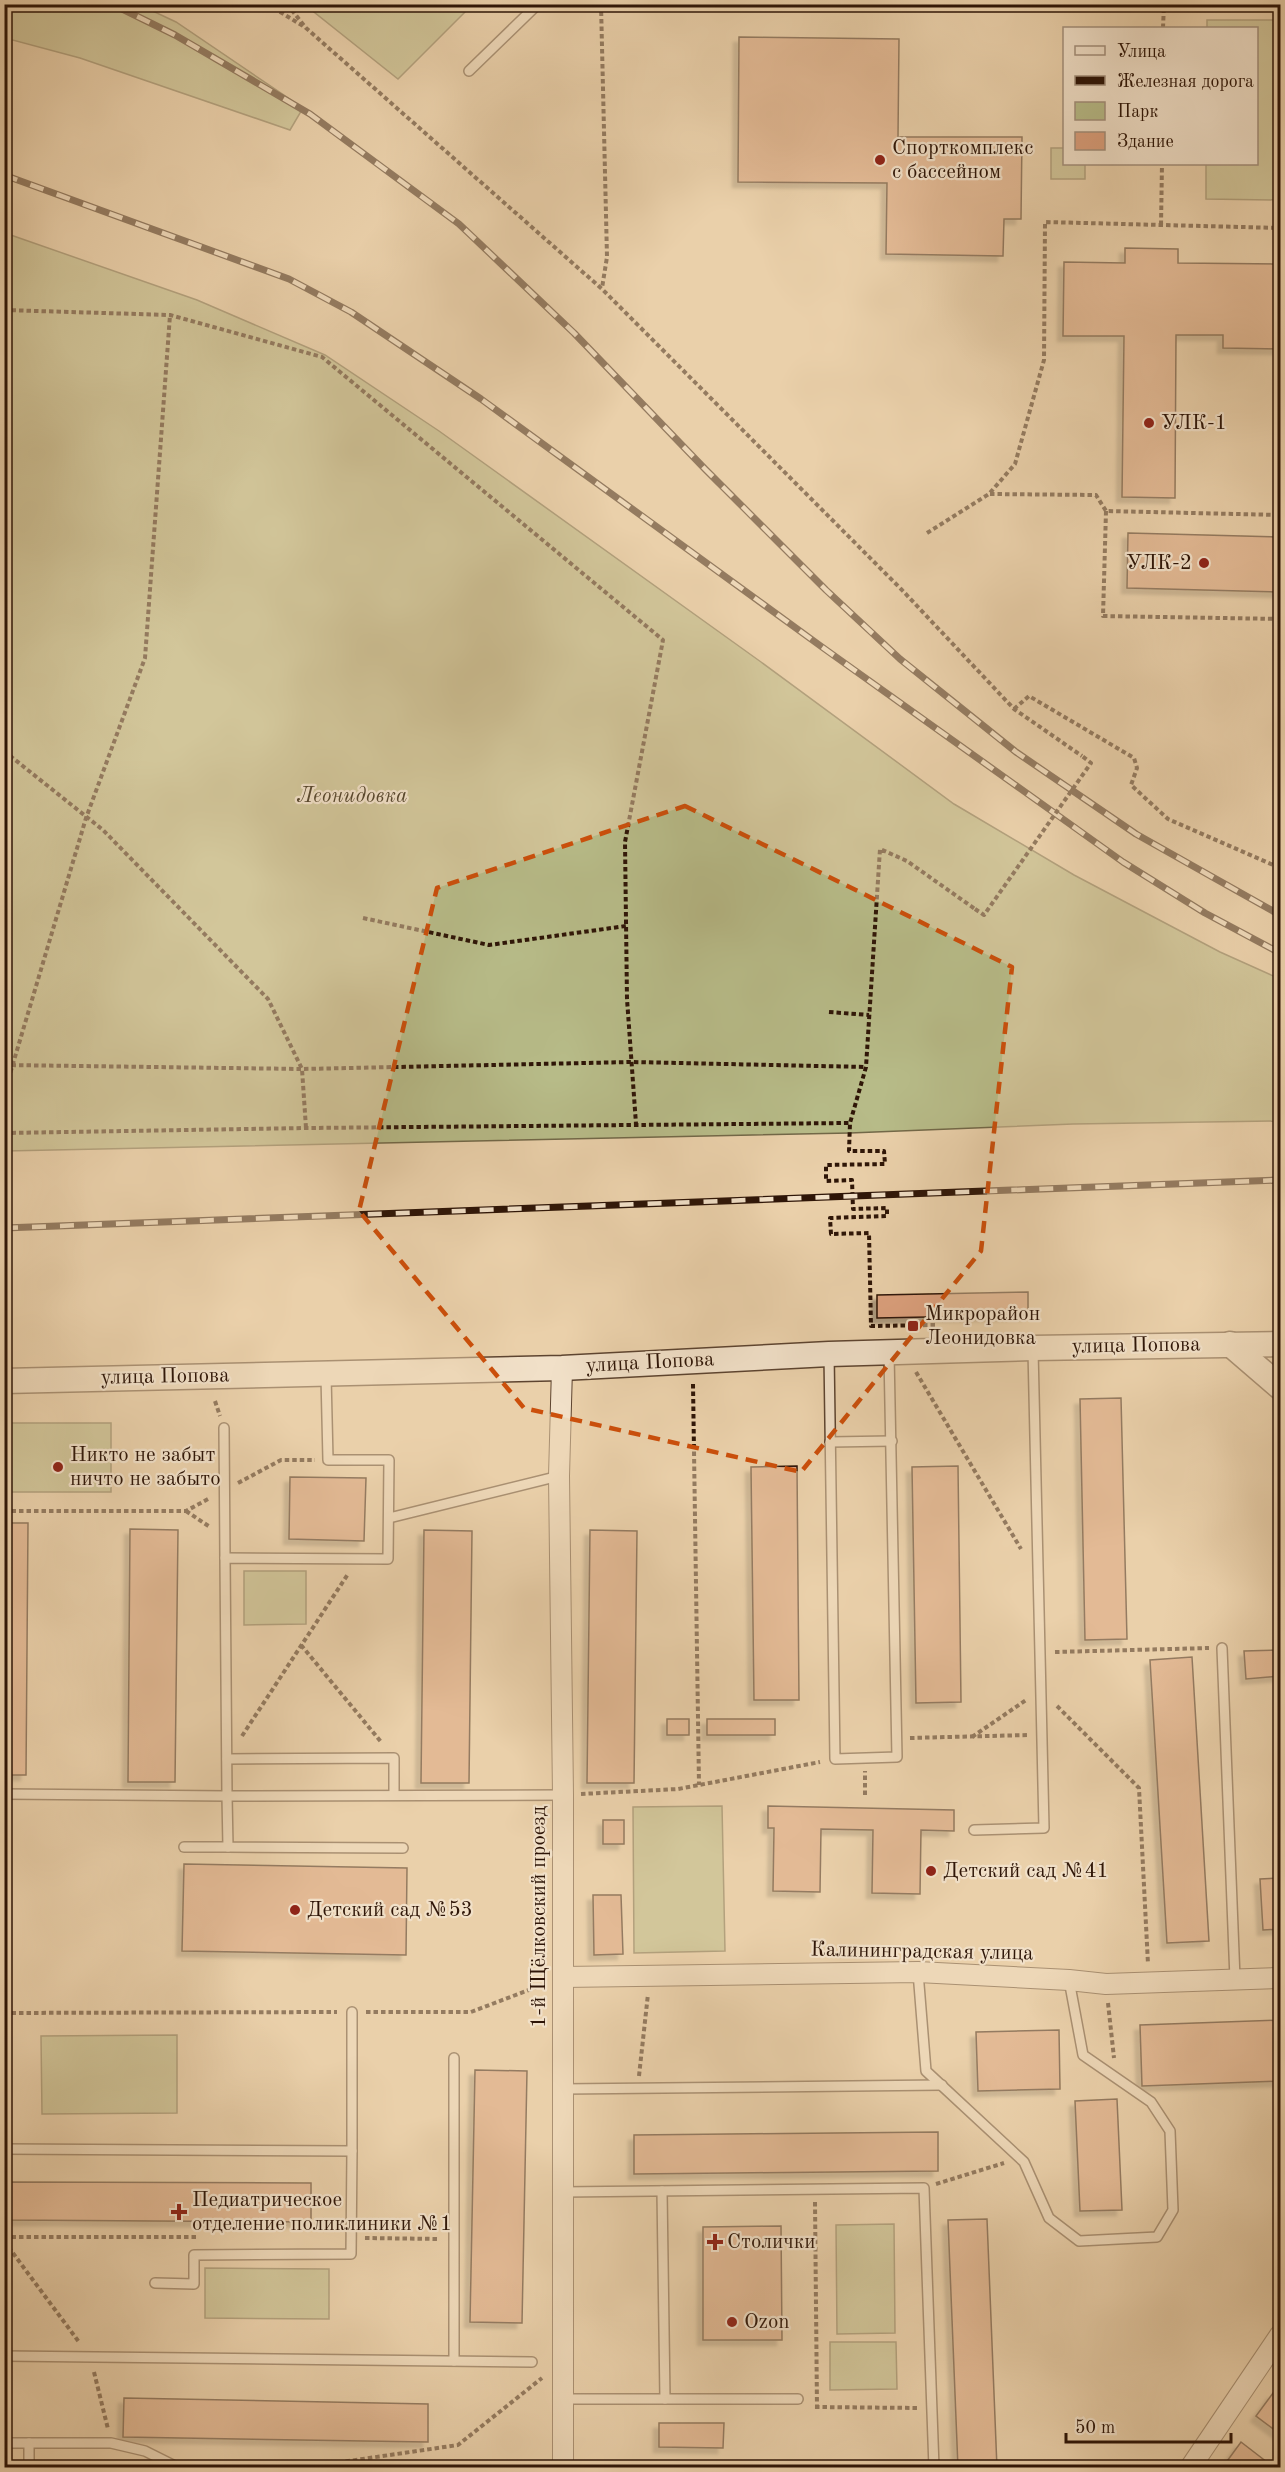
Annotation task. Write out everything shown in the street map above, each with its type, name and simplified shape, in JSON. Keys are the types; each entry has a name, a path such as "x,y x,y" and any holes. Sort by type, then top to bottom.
{"street":[{"path":"1230,1344 1281,1344"},
{"name":"улица Попова","path":"4,1381 562,1368 829,1354 1230,1344 1281,1387"},
{"name":"1-й Щёлковский проезд","path":"562,1368 559,1476 563,1795 562,2468"},
{"name":"Калининградская улица","path":"563,1977 918,1972 1106,1984 1281,1978"},
{"path":"1190,2468 1281,2335"}],"lane":[{"path":"469,71 538,4"},
{"path":"974,1830 1044,1828 1033,1348"},
{"path":"829,1354 835,1759 897,1757 890,1353"},
{"path":"225,1558 388,1559 389,1460 328,1460 326,1373"},
{"path":"224,1428 228,1847"},
{"path":"830,1442 892,1441"},
{"path":"388,1518 559,1476"},
{"path":"1222,1648 1235,1979"},
{"path":"227,1759 394,1758 394,1795"},
{"path":"4,1794 563,1795"},
{"path":"184,1847 402,1848"},
{"path":"918,1972 926,2071 1024,2162 1049,2218 1079,2241 1157,2237 1173,2210 1170,2131 1151,2102 1083,2055 1069,1980"},
{"path":"155,2283 194,2284 194,2255 351,2254 352,2012"},
{"path":"454,2058 454,2361"},
{"path":"563,2089 942,2085"},
{"path":"4,2149 352,2151"},
{"path":"563,2192 924,2188 934,2468"},
{"path":"662,2191 665,2400"},
{"path":"4,2356 532,2362"},
{"path":"562,2400 798,2399"},
{"path":"4,2443 111,2443 145,2451 178,2468"},
{"path":"29,2443 29,2468"}],"path":[{"path":"267,4 306,28 602,289 902,590 1014,709 1091,763 984,915 907,861 880,849 866,1067 850,1123 849,1151 884,1151 885,1164 826,1165 826,1181 852,1180 853,1209 886,1208 887,1216 830,1218 831,1234 869,1233 871,1326 935,1325"},
{"path":"287,4 306,28"},
{"path":"601,4 607,257 602,289"},
{"path":"1163,27 1164,4"},
{"path":"1161,225 1162,165"},
{"path":"927,532 989,494 1015,464 1044,360 1045,222 1281,228"},
{"path":"4,310 170,315 322,357 663,640 625,842 627,999 636,1124"},
{"path":"4,1094 86,818 145,658 170,315"},
{"path":"989,494 1096,495 1106,510 1103,616 1281,620"},
{"path":"1106,510 1281,515"},
{"path":"1014,709 1029,696 1124,752 1134,758 1137,768 1131,784 1168,819 1281,868"},
{"path":"4,751 103,830 268,999 302,1068 306,1128"},
{"path":"363,918 489,945 626,926"},
{"path":"829,1012 869,1015"},
{"path":"4,1065 302,1068 632,1062 866,1067"},
{"path":"4,1133 850,1123"},
{"path":"915,1371 1039,1578"},
{"path":"693,1384 699,1785"},
{"path":"4,1511 186,1511 281,1460 328,1460"},
{"path":"186,1511 225,1537"},
{"path":"227,1759 358,1558"},
{"path":"301,1644 394,1758"},
{"path":"1040,1652 1222,1648"},
{"path":"972,1737 1041,1690 1139,1788 1149,1983"},
{"path":"897,1738 1042,1735"},
{"path":"865,1758 865,1795"},
{"path":"563,1795 678,1789 835,1759"},
{"path":"638,2088 650,1975"},
{"path":"4,2013 471,2012 563,1977"},
{"path":"1106,1984 1115,2076"},
{"path":"924,2188 1020,2158"},
{"path":"815,2189 817,2408"},
{"path":"4,2237 208,2238"},
{"path":"351,2238 454,2239"},
{"path":"4,2241 91,2357 111,2443"},
{"path":"301,2468 458,2445 562,2361"},
{"path":"798,2399 817,2408 932,2408"}],"highlighted area":[{"path":"685,806 1012,967 981,1251 801,1472 524,1408 359,1211 437,888"}],"green space":[{"path":"4,5 140,5 176,22 303,108 290,130 80,58 5,38"},
{"path":"300,5 472,5 398,79 310,9"},
{"path":"1207,20 1280,20 1280,200 1206,199 1206,165 1258,165 1258,27 1207,27"},
{"path":"1051,148 1063,148 1063,165 1085,165 1085,179 1051,179"},
{"name":"Леонидовка","path":"5,233 197,300 325,355 439,431 954,804 1074,875 1220,952 1280,979 1280,1121 1073,1124 850,1133 5,1151"},
{"path":"5,1423 111,1423 111,1492 5,1492"},
{"path":"244,1571 306,1571 306,1624 244,1625"},
{"path":"722,1806 725,1951 634,1953 633,1807"},
{"path":"177,2035 177,2113 42,2114 41,2036"},
{"path":"894,2224 895,2333 837,2334 836,2225"},
{"path":"205,2268 329,2269 329,2319 205,2318"},
{"path":"830,2342 896,2342 897,2389 830,2390"}],"building":[{"name":"Спорткомплекс с бассейном","path":"739,37 899,39 898,137 1022,137 1021,219 1004,219 1003,256 886,254 887,183 738,182"},
{"name":"УЛК-1","path":"1125,248 1178,249 1178,263 1280,264 1280,349 1223,348 1223,335 1176,335 1175,498 1122,497 1124,336 1063,336 1064,262 1125,263"},
{"name":"УЛК-2","path":"1128,533 1280,537 1280,592 1127,588"},
{"path":"1028,1292 1028,1315 877,1318 877,1295"},
{"path":"1121,1398 1127,1639 1085,1640 1080,1399"},
{"path":"797,1466 799,1700 754,1700 751,1467"},
{"path":"958,1466 961,1702 916,1703 912,1467"},
{"path":"290,1477 366,1478 364,1541 289,1539"},
{"path":"4,1523 28,1523 26,1775 4,1775"},
{"path":"130,1529 178,1530 175,1782 128,1782"},
{"path":"424,1530 472,1531 469,1783 421,1783"},
{"path":"590,1530 637,1531 634,1783 587,1783"},
{"path":"1280,1650 1280,1676 1246,1679 1244,1651"},
{"path":"1192,1657 1209,1941 1167,1943 1150,1660"},
{"path":"667,1719 689,1719 689,1735 667,1735"},
{"path":"707,1719 775,1719 775,1735 707,1735"},
{"path":"768,1806 954,1810 954,1831 921,1830 920,1894 872,1893 873,1830 821,1829 820,1892 773,1891 774,1828 768,1828"},
{"path":"603,1820 624,1820 624,1844 603,1844"},
{"name":"Детский сад №53","path":"184,1864 407,1868 406,1955 182,1951"},
{"path":"1280,1878 1280,1929 1263,1930 1260,1879"},
{"path":"593,1895 621,1895 623,1954 594,1955"},
{"path":"1280,2020 1280,2081 1142,2086 1140,2025"},
{"path":"1059,2030 1060,2089 978,2091 976,2032"},
{"path":"475,2070 527,2071 522,2323 470,2322"},
{"path":"1117,2099 1122,2210 1080,2211 1075,2101"},
{"path":"938,2132 938,2171 634,2174 634,2135"},
{"path":"7,2182 311,2183 311,2222 7,2220"},
{"path":"987,2219 997,2468 958,2468 948,2220"},
{"path":"781,2226 782,2340 703,2340 703,2227"},
{"path":"1273,2393 1280,2398 1280,2434 1256,2416"},
{"path":"124,2398 428,2404 428,2442 123,2437"},
{"path":"659,2423 724,2423 723,2448 659,2447"},
{"path":"1241,2442 1272,2466 1271,2468 1222,2468"}],"railway":[{"path":"112,4 175,35 310,114 459,224 574,333 705,469 826,590 900,659 1016,752 1136,834 1280,915"},
{"path":"4,175 289,279 351,312 481,399 1123,862 1205,913 1280,953"},
{"path":"4,1228 1280,1180"}],"place":[{"name":"Спорткомплекс с бассейном","path":"880,160"},
{"name":"УЛК-1","path":"1149,423"},
{"name":"УЛК-2","path":"1204,563"},
{"name":"Микрорайон Леонидовка","path":"913,1326"},
{"name":"Никто не забыт ничто не забыто","path":"58,1467"},
{"name":"Детский сад №41","path":"931,1871"},
{"name":"Детский сад №53","path":"295,1910"},
{"name":"Педиатрическое отделение поликлиники №1","path":"179,2212"},
{"name":"Столички","path":"715,2242"},
{"name":"Ozon","path":"732,2322"}]}
